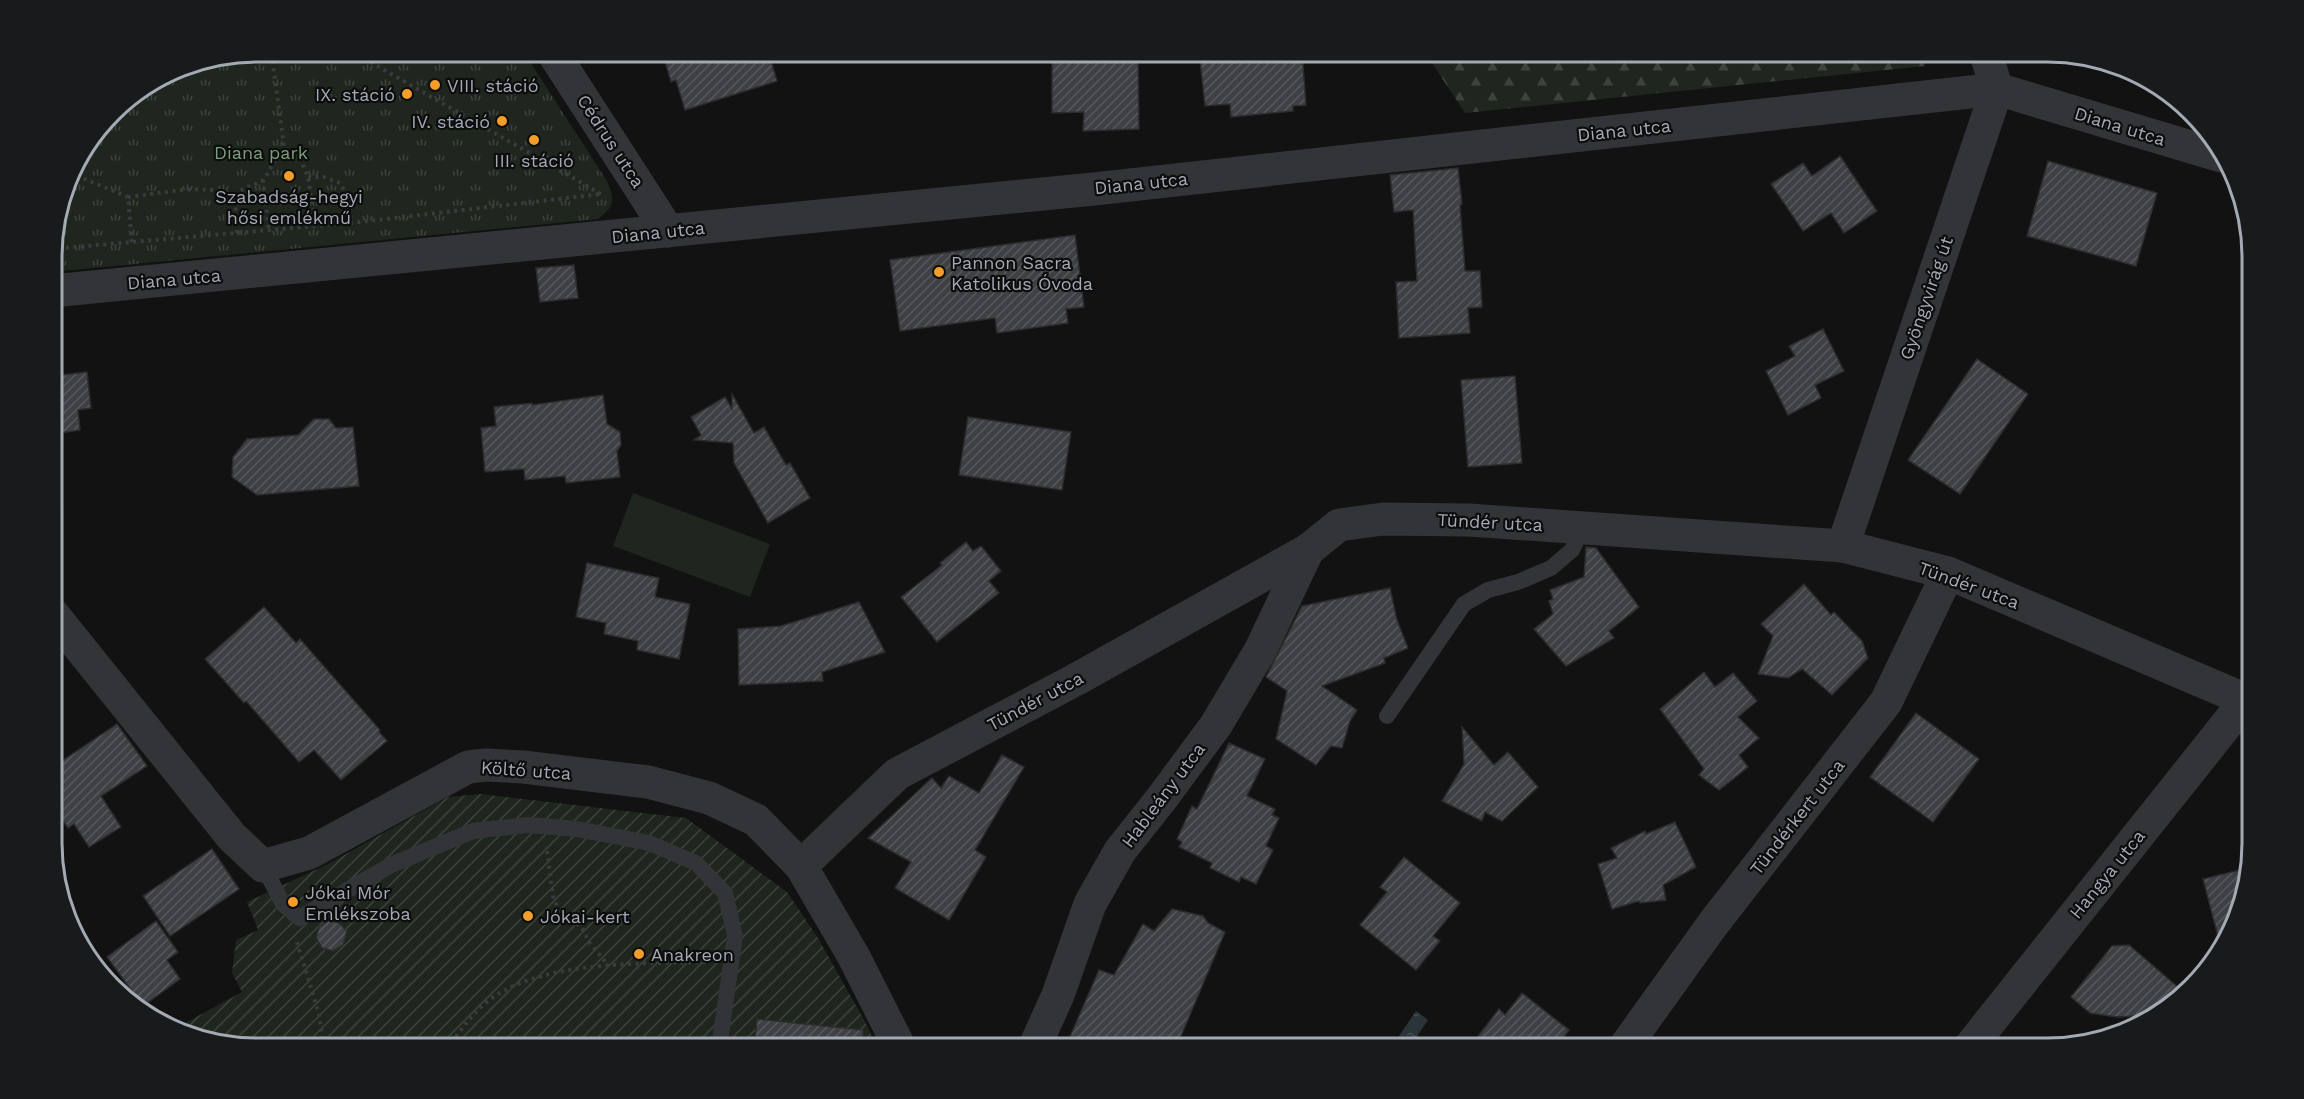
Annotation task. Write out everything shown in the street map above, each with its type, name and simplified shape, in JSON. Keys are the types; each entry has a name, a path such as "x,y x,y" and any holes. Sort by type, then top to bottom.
{"street":[{"name":"Cédrus utca","path":"559,62 668,231"},
{"path":"1988,62 1997,89"},
{"name":"Diana utca","path":"62,290 1094,189 1997,89 2212,153"},
{"name":"Gyöngyvirág út","path":"1842,546 1997,89"},
{"name":"Tündér utca","path":"801,866 897,774 1076,680 1308,550 1339,525 1383,519 1469,520 1842,546 1948,573 2242,699"},
{"name":"Hableány utca","path":"1039,1038 1058,995 1090,904 1120,850 1162,798 1216,724 1260,651 1308,550"},
{"name":"Tündérkert utca","path":"1632,1037 1713,924 1886,702 1948,573"},
{"path":"62,625 232,837 263,866"},
{"name":"Hangya utca","path":"1978,1037 2242,711"},
{"name":"Költő utca","path":"263,866 309,853 468,767 486,765 524,767 648,782 709,798 756,820 801,866 854,957 895,1038"}],"lane":[{"path":"1387,716 1464,604 1488,591 1518,582 1551,568 1572,550 1583,527"},
{"path":"263,866 283,903 299,918 391,865 473,831 528,825 546,826 577,829 649,843 696,863 725,893 735,936 721,1038"}],"path":[{"path":"273,62 285,153"},
{"path":"62,248 351,223 601,194 370,62"},
{"path":"285,153 300,159 308,177 315,225"},
{"path":"269,230 263,180 274,159 285,153"},
{"path":"79,176 128,197 193,190 226,191 235,196"},
{"path":"308,177 324,177 340,183 349,200 351,223"},
{"path":"237,233 235,196 241,189 263,180"},
{"path":"128,197 132,243"},
{"path":"546,826 547,864 553,896 558,908 582,928 589,942 609,966"},
{"path":"299,918 295,938 319,1014 323,1038"},
{"path":"455,1038 483,1005 522,981 582,968 732,961"}],"green space":[{"name":"Diana park","path":"244,62 530,62 607,181 612,202 608,210 598,219 62,271 63,231 76,182 94,148 110,128 148,94 170,82 219,65"},
{"path":"1431,62 1926,62 1925,66 1465,113"},
{"path":"633,493 770,544 750,597 613,546"},
{"name":"Jókai-kert","path":"480,794 686,818 787,892 818,938 872,1038 257,1038 219,1034 184,1024 242,992 232,973 236,940 258,930 247,902 328,864 448,797"}],"water":[{"path":"1416,1011 1428,1020 1416,1037 1398,1037"}],"building":[{"path":"665,62 771,62 777,81 685,110 676,80 671,82"},
{"path":"1052,62 1138,62 1139,129 1083,131 1084,112 1052,113"},
{"path":"1200,62 1303,62 1306,105 1293,106 1293,111 1231,117 1230,104 1205,106"},
{"path":"1840,156 1877,211 1844,233 1831,213 1803,231 1771,184 1803,163 1812,176"},
{"path":"2048,161 2157,193 2136,266 2027,236"},
{"path":"1458,168 1465,271 1480,271 1482,307 1468,308 1470,333 1399,338 1396,282 1417,281 1413,210 1394,212 1390,175"},
{"path":"1075,235 1084,307 1066,309 1068,323 997,333 995,318 900,331 890,260"},
{"path":"574,265 578,298 540,302 536,268"},
{"path":"1823,329 1844,371 1815,385 1821,398 1788,415 1766,371 1795,356 1789,346"},
{"path":"1977,359 2028,394 1960,494 1908,460"},
{"path":"87,372 91,408 78,410 80,430 62,433 62,375"},
{"path":"1515,376 1522,463 1468,467 1461,380"},
{"path":"732,394 754,433 764,427 786,465 790,463 810,498 768,523 734,463 733,443 694,440 701,435 691,417 725,397 732,409"},
{"path":"603,395 607,424 620,432 621,445 617,451 620,477 566,483 565,476 525,480 524,469 485,472 481,428 496,426 494,407 532,403 532,405"},
{"path":"968,417 1071,432 1062,490 959,475"},
{"path":"314,419 329,419 336,428 353,427 359,486 257,495 232,477 233,457 247,439 298,435"},
{"path":"966,542 973,551 981,546 1001,571 989,581 999,593 937,642 901,597 942,565 940,563"},
{"path":"1586,547 1596,548 1639,607 1609,631 1614,638 1566,666 1534,629 1553,614 1549,601 1553,599 1550,590 1584,577"},
{"path":"587,563 659,578 655,597 690,604 679,659 637,650 638,641 604,634 606,623 576,617"},
{"path":"1804,584 1831,615 1834,612 1862,641 1868,658 1832,695 1802,669 1788,678 1758,674 1773,636 1761,624"},
{"path":"1390,588 1397,620 1408,648 1384,658 1385,663 1322,686 1357,710 1350,721 1342,748 1331,746 1316,765 1276,739 1287,691 1266,677 1302,606"},
{"path":"859,602 885,652 822,672 823,681 739,685 738,629 781,626"},
{"path":"264,607 296,643 300,639 380,730 379,732 387,741 341,780 314,750 299,762 246,701 244,703 205,659"},
{"path":"1704,672 1715,687 1733,673 1757,701 1738,717 1759,738 1739,755 1748,767 1719,790 1699,775 1704,769 1660,709"},
{"path":"1916,713 1979,759 1933,822 1870,777"},
{"path":"117,724 147,766 101,796 121,827 89,847 74,824 68,828 62,819 62,761"},
{"path":"1462,727 1494,765 1508,752 1538,787 1502,821 1485,812 1482,821 1442,801 1464,764"},
{"path":"1229,743 1265,759 1247,796 1275,809 1272,815 1279,818 1266,846 1273,850 1256,884 1241,877 1239,882 1210,868 1212,863 1179,847 1182,842 1177,839 1192,806 1197,809"},
{"path":"1002,755 1024,767 975,850 986,857 949,920 895,888 911,862 868,838 932,778 941,788 949,776 979,793"},
{"path":"1675,822 1696,867 1663,885 1666,900 1640,903 1639,901 1612,909 1598,864 1617,858 1611,848 1645,831 1646,834"},
{"path":"212,849 239,889 170,936 143,896"},
{"path":"1404,857 1460,903 1433,936 1440,941 1416,970 1360,925 1387,892 1380,887"},
{"path":"2240,870 2228,917 2218,936 2203,879"},
{"path":"1172,909 1203,916 1208,923 1225,932 1180,1037 1070,1038 1099,970 1114,975 1143,924 1154,931"},
{"path":"329,920 339,923 347,931 343,945 333,951 322,948 316,938 319,927"},
{"path":"156,921 178,952 167,960 180,979 147,1003 133,993 107,957"},
{"path":"2129,945 2178,987 2166,997 2135,1016 2117,1017 2090,1013 2071,997 2112,946"},
{"path":"1522,993 1569,1030 1564,1037 1477,1037 1499,1009 1505,1015"},
{"path":"757,1019 863,1030 863,1038 755,1038"}],"place":[{"name":"VIII. stáció","path":"435,85"},
{"name":"IX. stáció","path":"407,94"},
{"name":"IV. stáció","path":"502,121"},
{"name":"III. stáció","path":"534,140"},
{"name":"Szabadság-hegyi hősi emlékmű","path":"289,176"},
{"name":"Pannon Sacra Katolikus Óvoda","path":"939,272"},
{"name":"Jókai Mór Emlékszoba","path":"293,902"},
{"name":"Jókai-kert","path":"528,916"},
{"name":"Anakreon","path":"639,954"}]}
